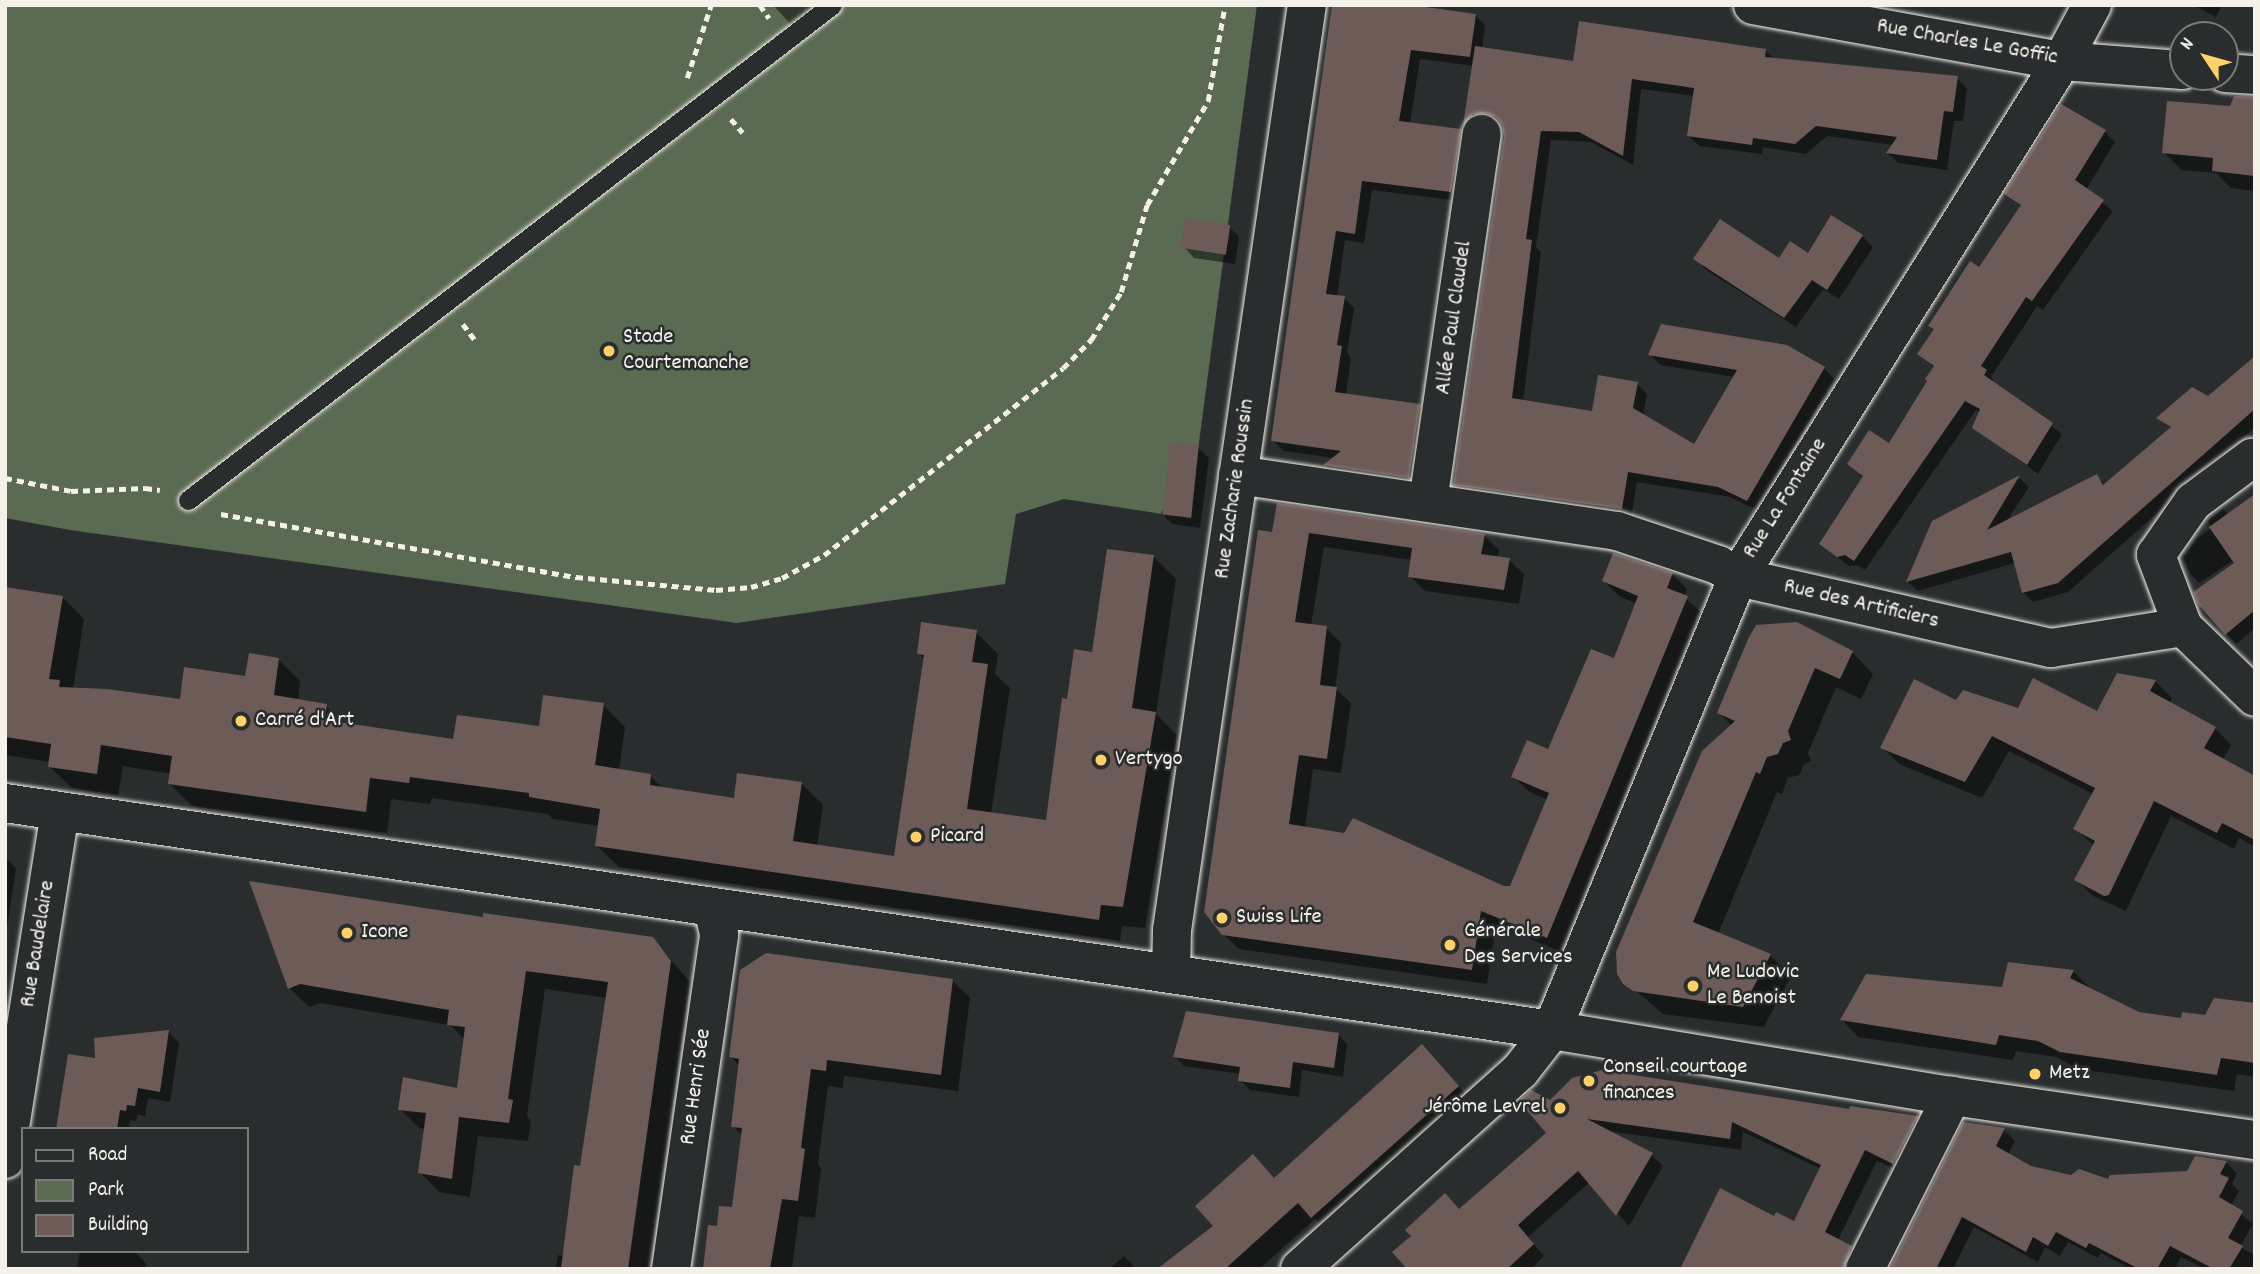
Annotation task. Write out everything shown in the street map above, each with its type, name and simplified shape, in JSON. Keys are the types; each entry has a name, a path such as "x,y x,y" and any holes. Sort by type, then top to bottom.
{"street":[{"name":"Rue Zacharie Roussin","path":"1171,974 1172,930 1307,5"},
{"name":"Rue Charles Le Goffic","path":"1753,5 2062,61 2169,69"},
{"name":"Rue La Fontaine","path":"1300,1269 1520,1072 1552,1030 1738,577 2062,61 2092,5"},
{"name":"Allée Paul Claudel","path":"1427,502 1482,134"},
{"path":"2252,458 2193,502 2156,555 2183,627 2255,697"},
{"name":"Rue des Artificiers","path":"1238,475 1617,531 1718,565 1738,577 2051,648 2183,627"},
{"path":"5,803 1552,1030 1952,1096 2255,1140"},
{"name":"Rue Baudelaire","path":"5,1159 60,811"},
{"name":"Rue Henri Sée","path":"671,1269 719,934 713,907"},
{"path":"1865,1269 1952,1096"}],"lane":[{"path":"187,500 832,5"}],"path":[{"path":"670,129 711,5"},
{"path":"5,478 71,491 145,488 168,492 239,519 576,577 716,590 751,587 782,578 824,555 1062,369 1091,340 1121,292 1147,205 1208,101 1225,5"}],"green space":[{"name":"Stade Courtemanche","path":"5,5 1257,5 1189,518 1064,499 1016,514 1005,584 737,623 70,530 5,518"}],"building":[{"path":"1332,5 1412,5 1476,14 1470,57 1411,50 1399,121 1461,129 1451,192 1362,181 1355,234 1336,231 1326,294 1345,296 1337,345 1342,346 1335,392 1420,404 1409,478 1323,465 1341,451 1271,441"},
{"path":"1579,21 1766,49 1765,57 1958,76 1953,112 1944,111 1937,160 1886,153 1897,137 1816,126 1795,144 1753,138 1752,145 1687,136 1694,88 1632,79 1623,156 1579,132 1541,131 1526,239 1532,240 1512,398 1592,411 1598,375 1638,382 1633,408 1694,444 1737,370 1648,355 1661,324 1787,345 1825,367 1747,501 1718,487 1628,472 1622,509 1453,485 1504,137 1502,125 1496,117 1486,113 1473,114 1463,125 1475,46 1573,61"},
{"path":"2234,96 2255,97 2255,176 2212,171 2213,158 2162,153 2167,101 2230,106"},
{"path":"2061,104 2106,130 2075,180 2104,200 2032,301 2026,297 1981,366 1987,370 1984,375 2053,423 2027,465 1972,428 1980,409 1965,401 1854,561 1845,555 1837,557 1819,544 1863,476 1847,464 1869,430 1889,443 1927,381 1925,379 1934,366 1917,354 1934,329 1928,326 1970,261 1979,267 2021,205 2004,194"},
{"path":"1831,215 1863,235 1827,290 1812,280 1784,318 1693,259 1720,219 1779,258 1790,241 1808,253"},
{"path":"1185,218 1230,225 1226,255 1180,248"},
{"path":"2255,356 2255,409 2058,583 2022,593 2011,552 1906,582 1932,521 2020,475 1987,530 2097,474 2103,485 2171,427 2156,418 2192,387 2208,396"},
{"path":"1170,442 1199,445 1191,518 1162,515"},
{"path":"2255,494 2255,610 2225,635 2198,604 2193,592 2234,563 2209,527"},
{"path":"1277,503 1485,534 1481,554 1510,558 1504,590 1408,577 1412,548 1309,533 1295,622 1327,626 1320,685 1337,687 1327,759 1299,755 1289,824 1344,833 1353,818 1504,886 1510,886 1549,793 1511,777 1527,740 1548,749 1591,649 1614,658 1638,596 1602,581 1613,553 1673,573 1667,588 1688,596 1547,938 1481,911 1472,970 1222,935 1204,912 1258,530 1272,532"},
{"path":"1107,549 1154,555 1132,708 1156,712 1123,907 1101,905 1099,920 595,846 600,809 529,797 529,793 410,777 409,783 370,778 366,812 168,784 172,756 101,745 97,774 48,767 51,744 5,737 5,587 63,596 49,679 60,680 59,687 107,689 180,699 184,667 245,676 249,653 279,658 274,695 327,704 325,720 453,739 457,715 539,726 543,695 604,703 595,765 651,774 650,785 734,798 737,773 802,782 793,841 894,856 924,655 917,654 921,622 977,630 972,662 988,664 967,809 1046,820 1062,698 1067,699 1074,649 1092,652"},
{"path":"1797,622 1853,651 1840,679 1815,668 1788,731 1791,740 1783,743 1778,754 1767,757 1760,774 1756,772 1693,922 1771,954 1743,1007 1633,991 1623,984 1617,974 1616,952 1702,751 1735,721 1717,713 1748,639 1756,625"},
{"path":"2117,673 2156,680 2150,691 2216,727 2204,748 2255,776 2255,840 2222,823 2217,833 2154,801 2109,895 2104,896 2074,880 2095,841 2073,829 2095,788 1992,736 1965,782 1880,748 1914,679 1956,700 1963,690 2018,708 2033,678 2097,711"},
{"path":"249,881 483,917 483,913 653,937 671,961 628,1269 561,1269 574,1165 580,1166 608,982 526,971 508,1099 513,1100 509,1123 459,1117 452,1179 418,1173 426,1113 398,1110 403,1077 457,1088 465,1027 447,1025 449,1010 300,984 288,989"},
{"path":"766,953 953,979 941,1075 827,1060 826,1071 811,1069 801,1148 805,1149 798,1201 782,1199 770,1269 703,1269 708,1225 717,1226 719,1206 732,1207 742,1128 731,1127 739,1059 729,1057 740,970"},
{"path":"2008,962 2074,970 2070,978 2139,1012 2181,1018 2182,1012 2205,1015 2214,998 2255,1003 2255,1063 2221,1058 2217,1075 2060,1052 2038,1041 1999,1035 1996,1045 1840,1020 1866,974 2002,987"},
{"path":"1186,1011 1339,1033 1334,1068 1293,1062 1290,1088 1238,1081 1240,1067 1173,1057"},
{"path":"169,1030 160,1092 138,1088 135,1106 127,1105 126,1111 120,1110 117,1127 56,1127 68,1054 95,1058 94,1038"},
{"path":"1422,1044 1459,1086 1311,1218 1298,1203 1225,1269 1157,1269 1213,1226 1195,1206 1253,1154 1274,1178"},
{"path":"1602,1070 1849,1109 1850,1106 1918,1116 1893,1164 1865,1150 1825,1232 1852,1246 1843,1269 1680,1269 1720,1188 1774,1216 1776,1212 1794,1221 1821,1165 1732,1122 1730,1139 1587,1119 1653,1153 1616,1216 1578,1171 1518,1225 1534,1244 1507,1269 1407,1269 1392,1252 1411,1236 1405,1230 1445,1193 1459,1209 1546,1133 1519,1101 1531,1090 1550,1100 1572,1078"},
{"path":"1963,1122 2005,1128 1996,1146 2031,1166 2071,1175 2079,1169 2108,1179 2110,1175 2187,1171 2195,1156 2227,1161 2220,1174 2229,1178 2219,1197 2243,1211 2228,1238 2243,1246 2229,1269 2214,1269 2170,1246 2157,1269 2139,1269 2089,1243 2086,1248 2056,1232 2048,1246 2033,1237 2026,1252 1962,1217 1936,1269 1890,1269"}],"place":[{"name":"Stade Courtemanche","path":"609,351"},
{"name":"Carré d'Art","path":"241,721"},
{"name":"Vertygo","path":"1101,760"},
{"name":"Picard","path":"916,837"},
{"name":"Swiss Life","path":"1222,918"},
{"name":"Icone","path":"347,933"},
{"name":"Générale Des Services","path":"1450,945"},
{"name":"Me Ludovic Le Benoist","path":"1693,986"},
{"name":"Metz","path":"2035,1074"},
{"name":"Conseil courtage finances","path":"1589,1081"},
{"name":"Jérôme Levrel","path":"1560,1108"}]}
